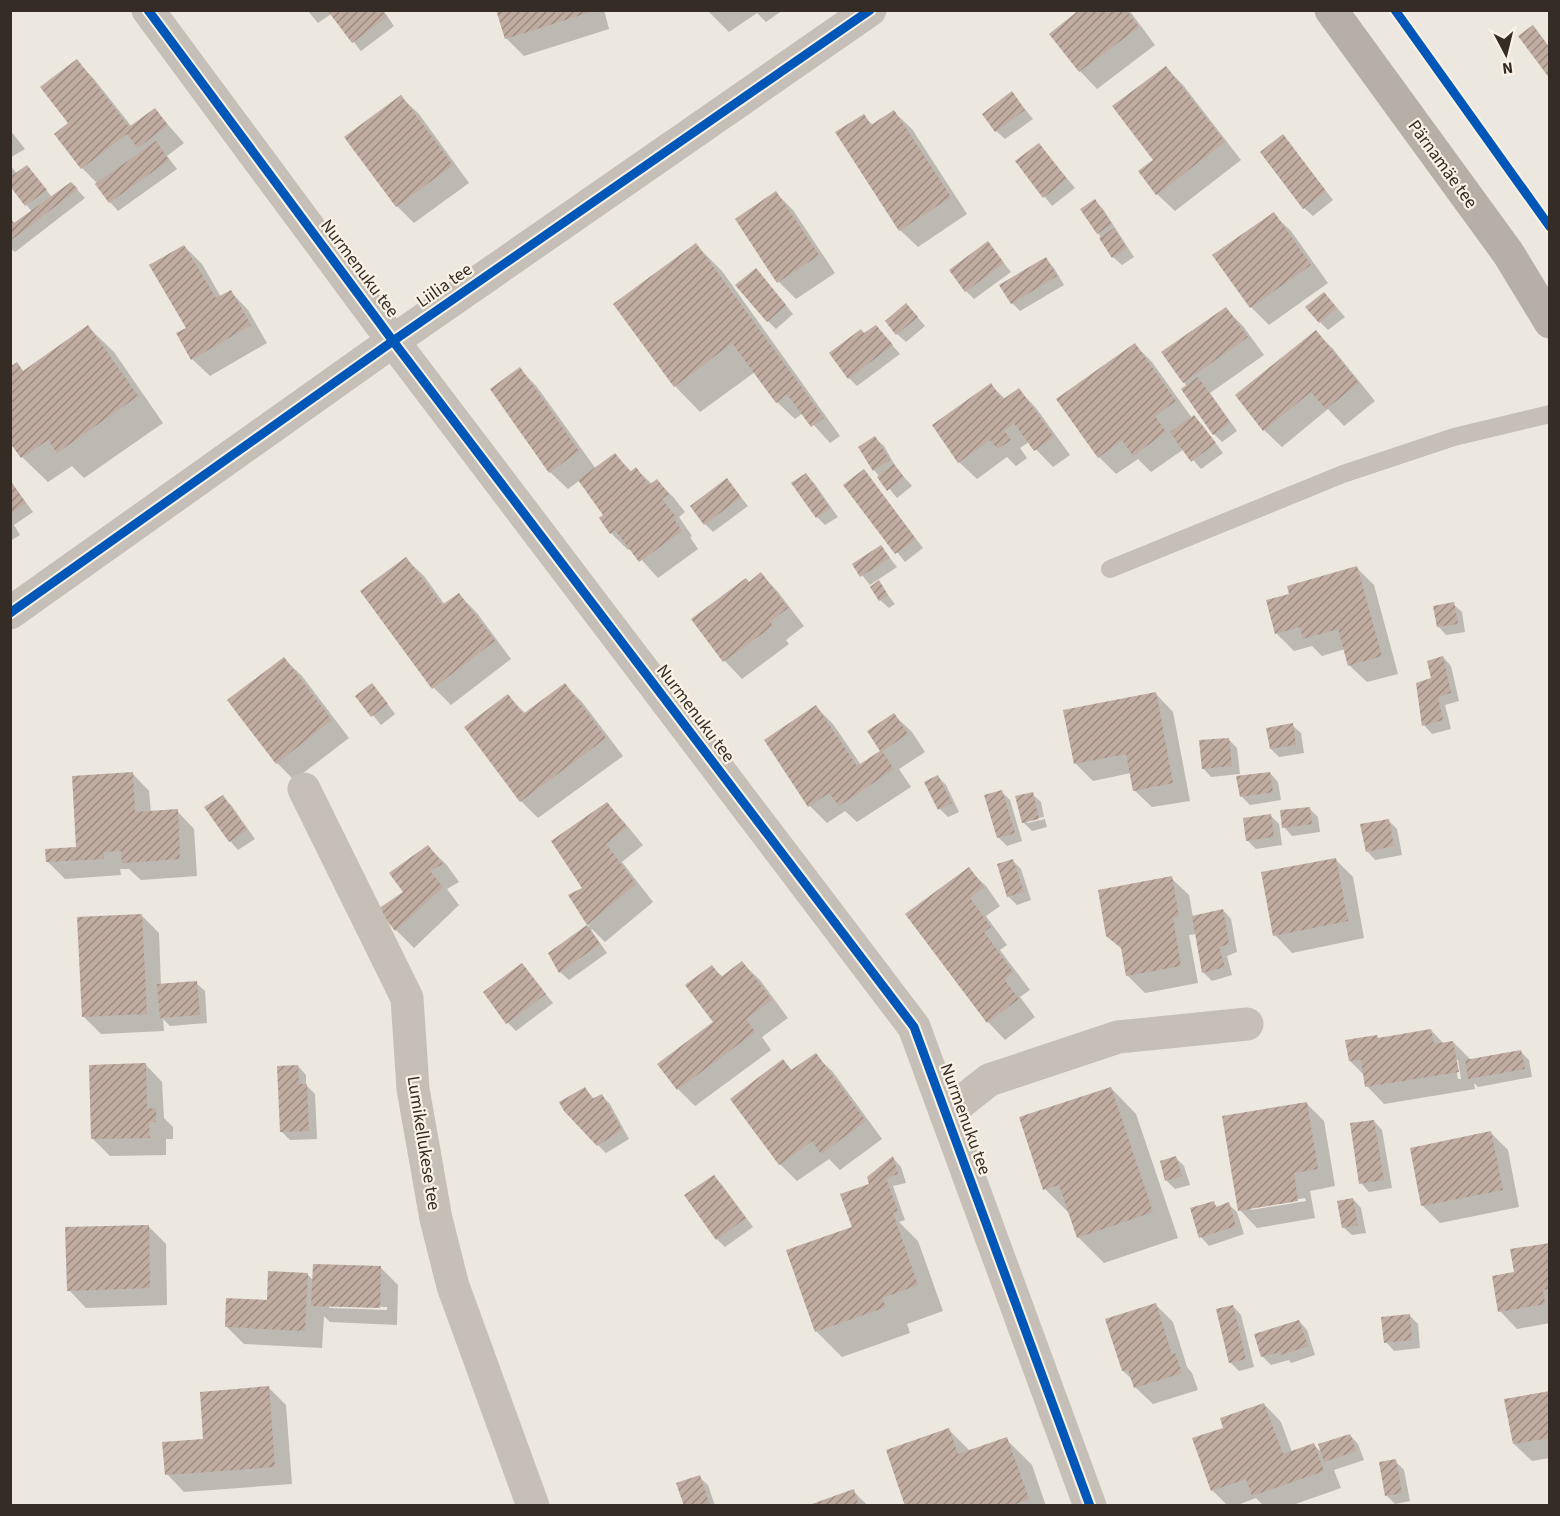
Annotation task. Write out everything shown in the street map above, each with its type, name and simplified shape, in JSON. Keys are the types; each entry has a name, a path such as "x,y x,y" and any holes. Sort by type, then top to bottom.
{"main road":[{"name":"Pärnamäe tee","path":"1331,10 1508,253 1550,322"}],"street":[{"name":"Nurmenuku tee","path":"148,10 393,340 914,1027 1090,1506"},
{"name":"Liilia tee","path":"10,613 393,340 870,10"},
{"name":"Lumikellukese tee","path":"304,789 407,998 413,1089 436,1219 453,1286 533,1506"},
{"path":"946,1114 989,1080 1118,1037 1247,1024"}],"lane":[{"path":"1110,569 1343,474 1454,437 1550,414"}],"building":[{"path":"327,10 382,10 387,17 352,43"},
{"path":"496,10 594,10 594,11 505,39"},
{"path":"1079,10 1126,10 1139,27 1079,72 1049,34"},
{"path":"1533,25 1550,48 1550,79 1518,36"},
{"path":"77,59 129,127 155,108 168,125 138,148 127,134 81,169 54,134 68,123 40,87"},
{"path":"1166,66 1225,142 1156,195 1138,171 1153,160 1112,106"},
{"path":"1012,91 1025,110 995,132 982,114"},
{"path":"401,95 453,165 396,207 344,137"},
{"path":"894,110 951,197 899,231 835,132 864,114 871,125"},
{"path":"1283,134 1326,191 1303,209 1260,152"},
{"path":"156,141 169,160 109,203 95,184"},
{"path":"1039,143 1067,179 1043,198 1015,161"},
{"path":"27,165 47,190 25,206 10,186 10,177"},
{"path":"71,182 78,189 10,241 10,219 14,223"},
{"path":"776,191 819,255 777,283 735,219"},
{"path":"1095,199 1112,224 1097,234 1080,209"},
{"path":"1274,212 1311,265 1250,308 1212,255"},
{"path":"1114,228 1127,248 1112,258 1099,238"},
{"path":"988,241 1004,263 965,292 949,270"},
{"path":"696,243 824,418 811,427 787,394 776,403 732,343 674,387 613,304"},
{"path":"184,245 216,298 231,290 251,325 191,360 176,333 186,328 149,265"},
{"path":"1046,257 1057,276 1011,304 999,285"},
{"path":"756,268 786,305 767,322 735,285"},
{"path":"1324,292 1337,308 1319,323 1305,307"},
{"path":"906,303 918,317 896,335 885,321"},
{"path":"1226,307 1248,337 1183,383 1161,352"},
{"path":"88,325 138,396 57,453 48,440 21,458 10,443 10,367 17,362 23,371"},
{"path":"876,325 893,345 848,379 829,353 861,329 864,333"},
{"path":"1316,330 1359,383 1326,409 1311,392 1263,431 1235,395"},
{"path":"1135,343 1176,401 1155,416 1166,432 1133,456 1122,440 1098,458 1056,399"},
{"path":"520,367 579,451 549,473 490,389"},
{"path":"1198,377 1230,422 1213,435 1181,389"},
{"path":"991,383 1002,400 1019,388 1054,437 1034,451 1014,423 1004,430 1011,440 998,449 990,440 958,463 932,425"},
{"path":"1194,415 1216,443 1191,462 1170,432"},
{"path":"875,436 890,460 873,471 858,447"},
{"path":"615,453 630,472 636,467 649,485 657,479 669,494 662,499 676,517 674,519 682,531 639,562 615,530 610,534 599,518 603,515 578,480"},
{"path":"894,464 904,477 887,491 877,477"},
{"path":"864,469 916,539 895,554 843,485"},
{"path":"806,473 830,508 816,518 791,483"},
{"path":"727,478 741,497 704,525 690,506"},
{"path":"10,480 26,503 10,514"},
{"path":"881,545 890,558 860,577 852,564"},
{"path":"406,557 442,605 459,593 495,641 432,689 360,591"},
{"path":"1357,566 1382,656 1348,666 1338,629 1303,639 1300,627 1275,634 1266,600 1289,594 1287,586"},
{"path":"761,572 788,608 770,622 773,626 723,662 691,619 746,578 749,582"},
{"path":"879,580 888,595 879,601 870,587"},
{"path":"1454,602 1458,624 1437,627 1433,606"},
{"path":"1443,656 1451,693 1438,697 1443,720 1422,726 1416,683 1431,678 1427,661"},
{"path":"284,657 332,720 276,764 227,700"},
{"path":"372,683 388,704 371,717 355,696"},
{"path":"565,683 606,738 520,802 464,727 508,694 523,714"},
{"path":"1156,692 1173,783 1133,791 1126,754 1074,764 1063,710"},
{"path":"816,705 857,766 880,751 867,731 894,713 908,734 882,751 894,769 839,806 829,793 808,807 764,740"},
{"path":"1293,723 1296,745 1270,749 1266,728"},
{"path":"1229,738 1232,766 1202,769 1199,740"},
{"path":"133,772 135,812 178,809 180,859 122,863 121,851 104,852 104,859 46,862 45,849 76,847 72,776"},
{"path":"1270,772 1273,792 1240,797 1236,776"},
{"path":"938,775 952,803 938,810 924,782"},
{"path":"1002,790 1015,833 997,838 984,795"},
{"path":"1033,792 1039,819 1022,823 1015,796"},
{"path":"223,795 247,830 229,842 204,807"},
{"path":"607,802 627,827 606,844 636,884 587,925 568,895 582,888 551,841"},
{"path":"1310,807 1312,824 1282,828 1280,810"},
{"path":"1271,814 1274,837 1246,841 1243,818"},
{"path":"1389,819 1394,846 1366,852 1360,824"},
{"path":"428,845 443,864 430,871 443,887 395,931 378,909 403,892 389,873"},
{"path":"1336,858 1348,921 1273,936 1261,872"},
{"path":"1013,859 1024,892 1007,897 997,864"},
{"path":"969,867 984,887 970,898 991,927 984,932 1013,972 1004,979 1019,999 987,1023 905,914"},
{"path":"1172,876 1179,917 1173,918 1181,966 1126,976 1121,948 1106,936 1098,890"},
{"path":"1223,909 1229,944 1219,947 1225,967 1202,973 1192,916"},
{"path":"142,914 147,1014 82,1017 77,917"},
{"path":"587,925 600,944 559,973 548,953"},
{"path":"742,961 772,1000 746,1019 755,1032 677,1090 657,1064 713,1022 685,985 712,965 721,977"},
{"path":"522,963 546,994 506,1024 483,992"},
{"path":"197,981 200,1015 160,1018 157,984"},
{"path":"1431,1029 1434,1044 1453,1041 1459,1072 1365,1087 1361,1060 1349,1061 1345,1040 1377,1035 1378,1038"},
{"path":"1521,1050 1525,1069 1468,1079 1465,1060"},
{"path":"816,1053 866,1121 821,1154 812,1141 779,1165 730,1099 783,1059 791,1070"},
{"path":"146,1063 147,1109 156,1108 156,1122 149,1122 150,1138 91,1139 89,1065"},
{"path":"298,1065 299,1084 307,1084 309,1131 280,1132 277,1066"},
{"path":"585,1087 592,1099 602,1094 622,1130 597,1146 564,1111 559,1102"},
{"path":"1111,1087 1153,1212 1077,1238 1059,1185 1043,1190 1019,1117"},
{"path":"1307,1102 1318,1169 1294,1173 1298,1201 1238,1211 1222,1116"},
{"path":"1374,1120 1384,1180 1359,1184 1350,1123"},
{"path":"1491,1131 1503,1190 1421,1206 1410,1148"},
{"path":"893,1156 898,1174 886,1178 898,1211 893,1213 918,1285 882,1298 886,1307 815,1332 786,1250 852,1227 840,1194 869,1184 867,1177"},
{"path":"1176,1156 1182,1176 1165,1181 1160,1161"},
{"path":"714,1175 746,1218 716,1240 684,1195"},
{"path":"1353,1198 1358,1225 1342,1228 1337,1201"},
{"path":"1214,1201 1216,1207 1229,1202 1236,1226 1199,1238 1190,1208"},
{"path":"149,1225 150,1288 67,1291 65,1227"},
{"path":"1550,1243 1550,1289 1543,1290 1545,1304 1498,1312 1492,1276 1514,1272 1510,1249"},
{"path":"313,1264 381,1266 380,1308 311,1306"},
{"path":"268,1271 308,1273 305,1331 225,1327 226,1298 267,1300"},
{"path":"1156,1303 1172,1355 1175,1353 1182,1373 1134,1388 1128,1370 1122,1371 1105,1319"},
{"path":"1233,1305 1246,1359 1229,1363 1216,1309"},
{"path":"1410,1314 1412,1340 1384,1343 1381,1317"},
{"path":"1299,1320 1308,1346 1281,1355 1280,1352 1261,1357 1254,1334"},
{"path":"269,1386 275,1467 165,1475 162,1442 203,1439 200,1392"},
{"path":"1550,1391 1550,1438 1513,1444 1504,1399"},
{"path":"1264,1403 1283,1454 1314,1443 1324,1471 1252,1496 1246,1479 1211,1491 1192,1438 1223,1428 1220,1418"},
{"path":"949,1428 958,1454 1007,1437 1029,1499 1011,1506 905,1506 886,1450"},
{"path":"1350,1434 1356,1451 1324,1462 1318,1444"},
{"path":"1396,1459 1402,1493 1385,1496 1379,1462"},
{"path":"700,1475 710,1506 684,1506 676,1483"},
{"path":"854,1489 859,1506 809,1506 809,1505"}],"cycle path":[{"path":"148,10 393,341 914,1027 1090,1506"},
{"path":"10,613 393,341 870,10"},
{"path":"1395,10 1550,227"}]}
